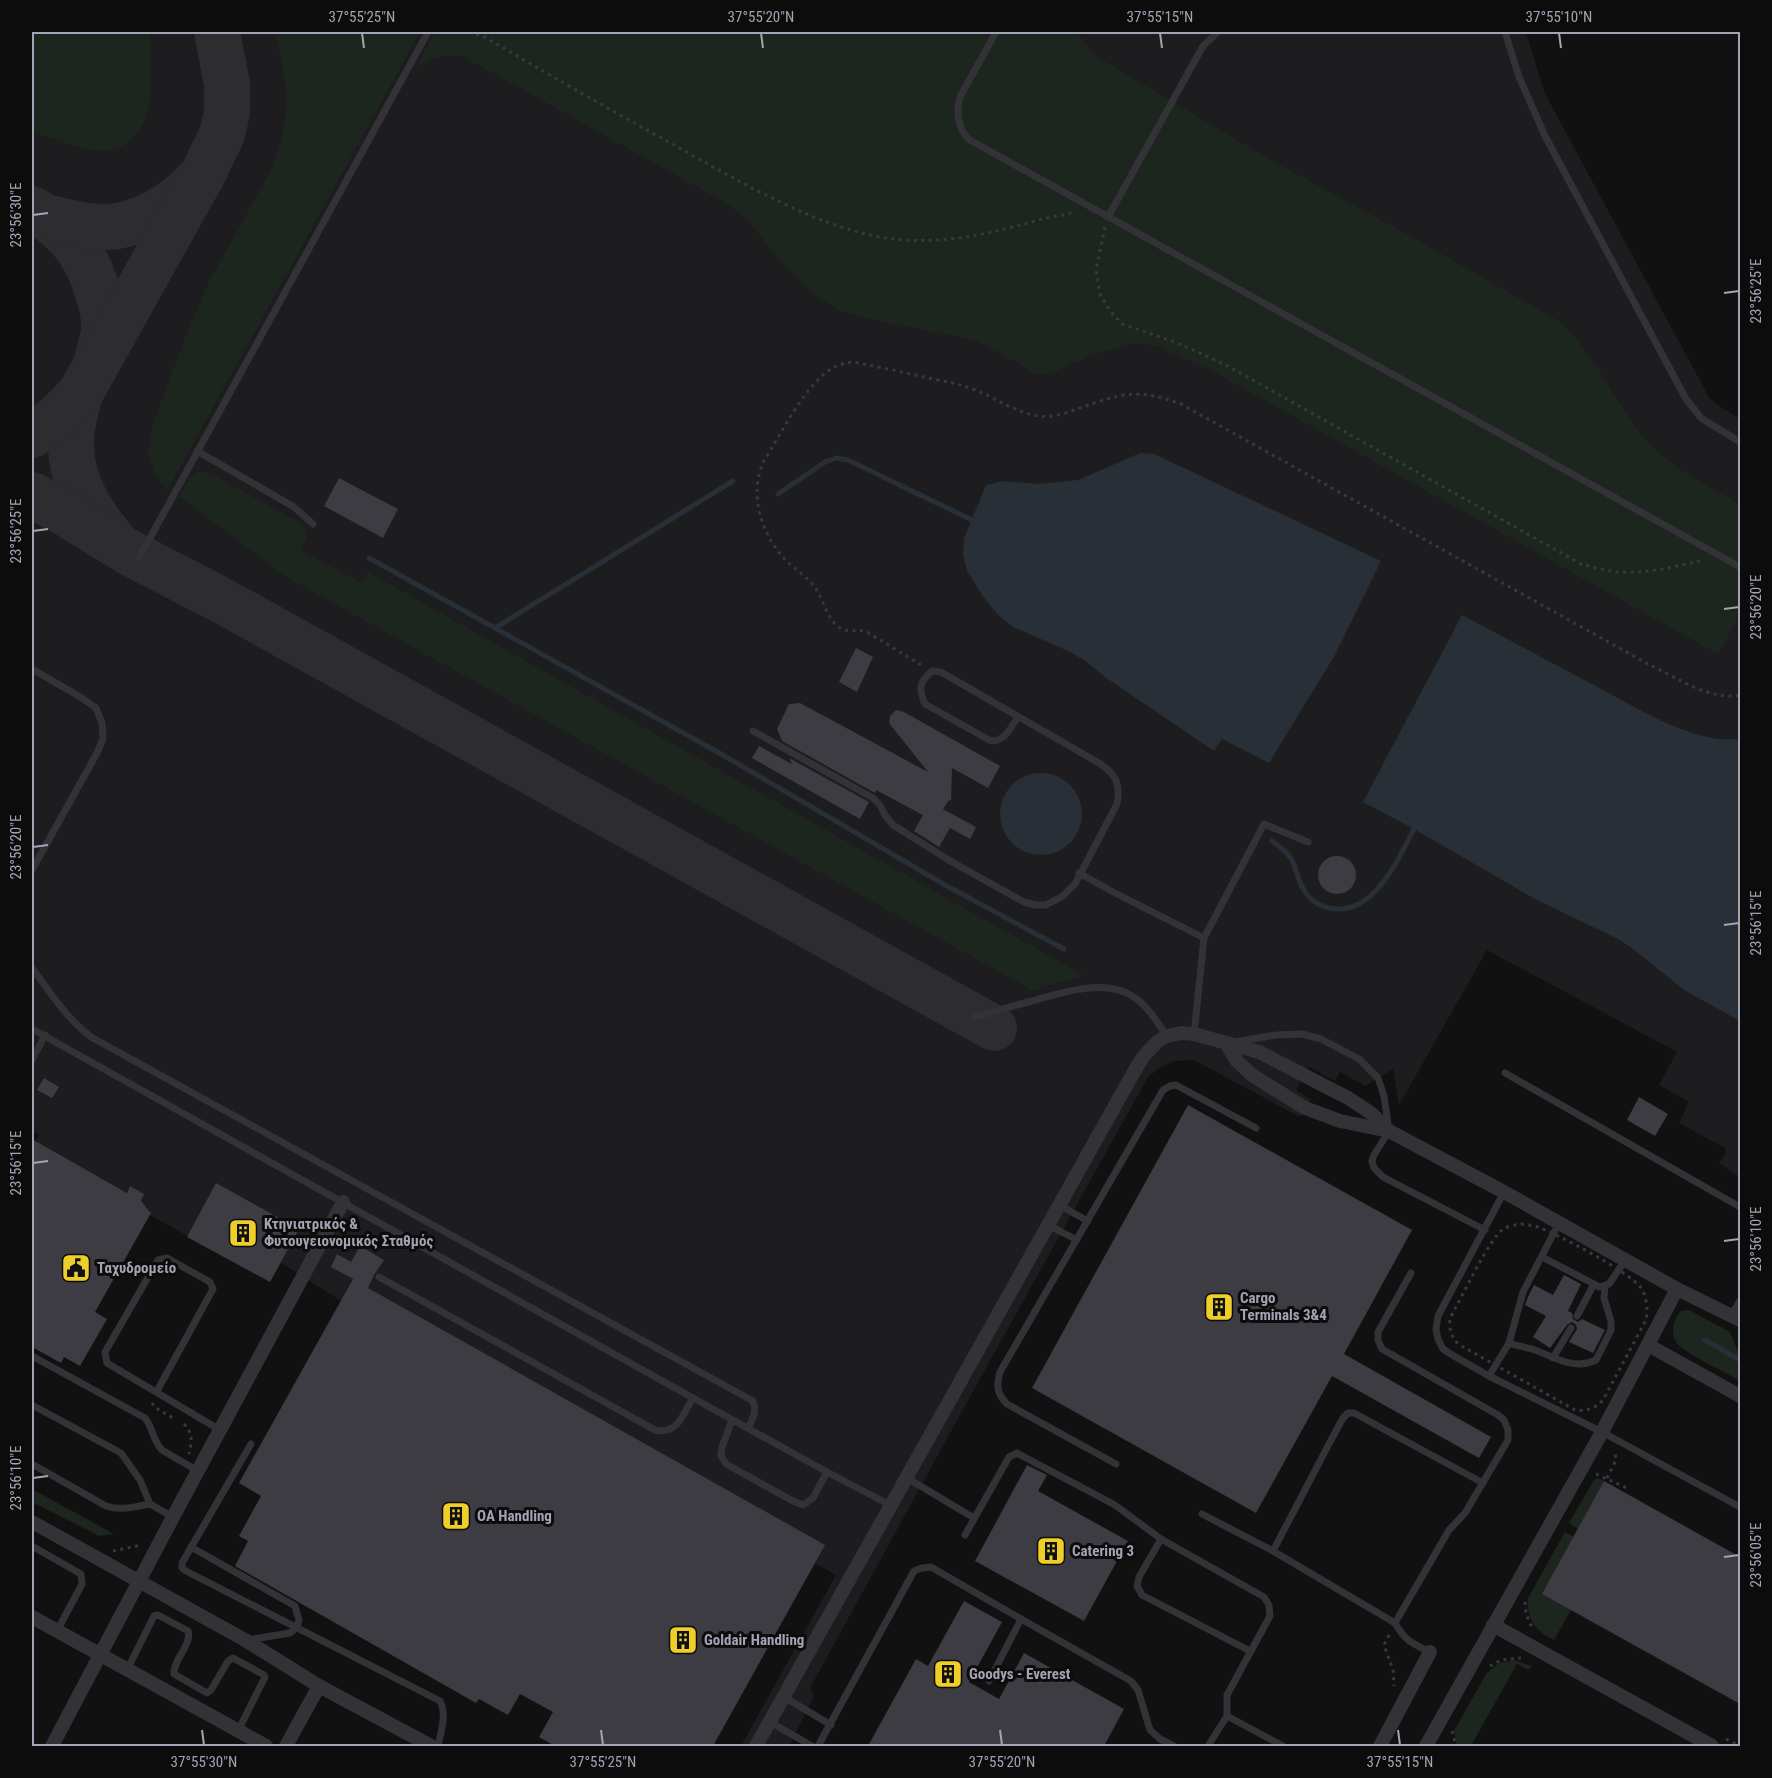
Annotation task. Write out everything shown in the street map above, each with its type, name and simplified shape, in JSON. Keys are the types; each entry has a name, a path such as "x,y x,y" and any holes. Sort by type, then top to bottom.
{"street":[{"path":"756,1746 1059,1205 1143,1057 1151,1047 1167,1036 1181,1033 1194,1034 1259,1052 1328,1087 1371,1113 1389,1131"},
{"path":"1226,1043 1237,1061 1252,1075 1305,1108 1340,1121 1389,1131 1504,1192 1556,1229 1736,1318"},
{"path":"52,1744 140,1582 173,1516 192,1467 220,1430 344,1202"},
{"path":"1426,1746 1602,1432 1677,1289"},
{"path":"1648,1345 1740,1396"},
{"path":"32,1522 246,1640 319,1686 431,1746"},
{"path":"32,1617 266,1746"},
{"path":"1493,1625 1715,1741"},
{"path":"1380,1746 1430,1652"},
{"path":"286,1746 319,1686"}],"lane":[{"path":"139,558 428,32"},
{"path":"996,32 960,97 957,107 957,116 963,132 976,144 1740,567"},
{"path":"1108,217 1203,46 1218,32"},
{"path":"1505,32 1519,77 1545,136 1683,393 1701,418 1740,442"},
{"path":"197,451 294,507 313,524"},
{"path":"32,669 96,708 102,723 103,739 98,753 32,870"},
{"path":"753,731 873,798 893,825 952,862 1024,902 1046,905 1055,902 1075,884 1117,804 1118,784 1107,769 941,672 932,671 924,678 921,694 926,704 991,741 1004,738 1018,717"},
{"path":"1194,1034 1204,938 1264,825 1308,842"},
{"path":"1079,873 1204,938"},
{"path":"32,968 79,1028 92,1037 753,1401 754,1416 748,1428"},
{"path":"974,1017 1073,990 1109,988 1123,991 1137,999 1149,1010 1167,1036"},
{"path":"32,1029 732,1420 892,1506"},
{"path":"1226,1043 1302,1034 1320,1038 1359,1059 1378,1078 1384,1095 1389,1131 1374,1155 1372,1161 1374,1168 1383,1177 1485,1230"},
{"path":"32,1060 45,1035"},
{"path":"1505,1073 1740,1206"},
{"path":"1116,1464 1007,1404 997,1390 1000,1372 1164,1090 1176,1085 1256,1128"},
{"path":"1504,1192 1438,1316 1436,1329 1443,1349 1740,1507"},
{"path":"1059,1205 1088,1221"},
{"path":"1048,1225 1077,1240"},
{"path":"1490,1376 1509,1343 1523,1292 1556,1229"},
{"path":"1542,1257 1599,1287 1609,1284 1623,1264"},
{"path":"157,1391 213,1289 210,1282 167,1258 159,1260 105,1352 107,1363 220,1430"},
{"path":"1395,1623 1449,1530 1465,1513 1508,1440 1508,1430 1504,1420 1498,1415 1382,1349 1378,1340 1378,1332 1411,1273"},
{"path":"379,1277 656,1430 670,1431 676,1426 693,1398"},
{"path":"1577,1316 1594,1284"},
{"path":"1509,1343 1576,1364 1583,1365 1596,1360 1611,1330 1611,1321 1604,1298 1605,1287"},
{"path":"1736,1318 1740,1301"},
{"path":"1553,1358 1570,1328"},
{"path":"32,1356 145,1418 150,1424 157,1445 192,1467"},
{"path":"32,1405 121,1453 140,1480 150,1504"},
{"path":"1272,1551 1343,1418 1348,1413 1354,1413 1483,1483"},
{"path":"732,1420 722,1447 721,1456 726,1464 793,1501 803,1505 813,1498 827,1472"},
{"path":"251,1444 182,1563 182,1568 440,1701 444,1718 438,1746"},
{"path":"964,1535 1009,1457 1017,1453 1115,1505 1161,1539 1264,1597 1269,1605 1270,1616 1227,1695 1227,1716 1208,1746"},
{"path":"32,1464 106,1506 125,1509 150,1504 173,1516"},
{"path":"907,1479 974,1518"},
{"path":"1202,1514 1272,1551 1395,1623 1403,1636 1430,1652"},
{"path":"1161,1539 1139,1577 1137,1586 1142,1595 1250,1651"},
{"path":"32,1546 81,1574 82,1584 57,1631"},
{"path":"191,1547 296,1606 300,1620 297,1627 290,1633 246,1640"},
{"path":"818,1746 914,1571 931,1567 1131,1681 1138,1690 1150,1730 1172,1746"},
{"path":"127,1670 154,1616 158,1615 188,1631 189,1639 174,1668 174,1674 207,1693 228,1660 233,1658 265,1677 238,1731"},
{"path":"989,1681 1021,1619"},
{"path":"784,1697 831,1725"},
{"path":"1227,1716 1283,1746"},
{"path":"770,1722 812,1746"}],"path":[{"path":"469,32 485,37 725,174 812,216 848,229 885,238 921,241 958,238 999,232 1048,217 1067,214 1087,204"},
{"path":"1108,217 1096,270 1100,294 1110,311 1122,324 1175,342 1226,365 1581,564 1617,572 1632,572 1723,558"},
{"path":"932,671 867,632 860,629 843,630 834,623 814,586 784,558 763,528 757,495 758,473 808,391 830,369 842,363 853,362 956,384 974,389 1000,404 1042,416 1063,414 1127,393 1146,394 1181,404 1648,664 1709,692 1728,696 1740,694"},
{"path":"1528,1225 1556,1229 1623,1264 1640,1286 1645,1298 1646,1320 1599,1404 1586,1410 1575,1410 1496,1366 1458,1344 1450,1332 1450,1318 1492,1241 1503,1229 1528,1225"},
{"path":"157,1391 152,1401 154,1407 186,1426 191,1434 192,1467"},
{"path":"1607,1478 1616,1460 1615,1452 1620,1442"},
{"path":"1593,1476 1599,1474 1627,1488"},
{"path":"112,1553 144,1543"},
{"path":"1525,1599 1524,1606 1528,1622 1538,1635"},
{"path":"1394,1693 1393,1670 1384,1645 1395,1623"},
{"path":"1488,1668 1501,1660 1526,1659"},
{"path":"1453,1726 1456,1746"},
{"path":"1715,1741 1740,1746"}],"shaded area":[{"path":"32,32 1526,32 1543,88 1551,105 1709,398 1740,419 1740,1177 1719,1163 1726,1153 1725,1148 1679,1123 1689,1102 1659,1085 1677,1052 1487,950 1399,1105 1393,1069 1365,1086 1340,1072 1335,1081 1309,1067 1296,1090 1311,1099 1300,1117 1194,1060 1175,1061 1164,1065 1148,1077 966,1404 810,1688 814,1696 789,1746 741,1746 836,1575 815,1563 813,1568 676,1491 362,1314 281,1263 270,1282 150,1215 151,1212 141,1201 143,1194 130,1186 127,1193 36,1141 39,1135 32,1131"},
{"path":"32,32 150,32 149,108 137,133 127,143 115,150 100,151 32,132"},
{"path":"275,32 420,32 167,491 155,474 148,453 153,424 187,332 209,282 273,166 281,141 286,115 286,89"},
{"path":"435,32 1077,32 1094,55 1269,159 1398,229 1559,321 1582,346 1630,419 1650,444 1686,473 1740,504 1740,614 1718,654 1214,372 1161,348 1144,344 1128,344 1090,356 1050,374 1035,374 974,340 868,319 842,311 817,297 794,276 748,220 726,203 462,56 437,58 415,68"},
{"path":"1140,453 1154,454 1381,561 1335,655 1269,763 1222,739 1214,751 1105,677 1084,660 1013,627 997,614 967,571 963,555 964,538 986,485 1003,481 1039,484 1078,480"},
{"path":"201,471 213,475 301,523 308,534 300,550 362,583 368,572 1085,976 1034,991 286,577 179,496 192,475"},
{"path":"1462,615 1662,721 1702,736 1740,739 1740,1021 1684,990 1618,939 1535,899 1363,802"},
{"path":"1041,773 1057,776 1070,785 1079,798 1082,814 1079,830 1070,843 1057,852 1041,855 1025,852 1012,843 1003,830 1000,814 1003,798 1012,785 1025,776"},
{"path":"1689,1310 1730,1332 1740,1351 1740,1381 1696,1357 1676,1342 1673,1330 1676,1318 1681,1311"},
{"path":"1597,1478 1604,1481 1578,1529 1569,1523"},
{"path":"32,1489 114,1534 99,1536 32,1502"},
{"path":"1565,1532 1574,1537 1571,1610 1554,1640 1533,1624 1530,1618 1528,1598"},
{"path":"1514,1660 1532,1666 1529,1670 1517,1664 1471,1746 1458,1746 1454,1731 1486,1674 1499,1663"}],"building":[{"path":"339,478 398,509 383,538 324,506"},
{"path":"856,648 873,657 857,692 839,682"},
{"path":"800,703 928,772 889,723 890,716 896,710 904,712 1000,766 988,788 952,768 951,801 949,800 943,809 976,827 970,839 950,828 939,847 914,831 923,815 876,790 875,793 782,741 777,729 789,704"},
{"path":"759,746 792,764 789,758 869,802 860,819 752,758"},
{"path":"1337,856 1351,861 1356,875 1351,889 1337,894 1323,889 1318,875 1323,861"},
{"path":"44,1078 59,1087 52,1098 37,1090"},
{"path":"1639,1097 1668,1114 1655,1136 1627,1120"},
{"name":"Cargo Terminals 3&4","path":"1188,1105 1412,1230 1344,1354 1491,1437 1479,1458 1332,1376 1256,1513 1032,1388"},
{"name":"Ταχυδρομείο","path":"32,1139 127,1193 130,1186 144,1194 141,1201 151,1213 95,1312 107,1319 80,1366 64,1357 61,1363 32,1347"},
{"name":"Κτηνιατρικός & Φυτουγειονομικός Σταθμός","path":"216,1183 299,1229 270,1282 187,1237"},
{"path":"360,1246 384,1260 368,1288 825,1545 713,1746 555,1746 539,1737 553,1712 520,1694 508,1715 479,1699 476,1703 235,1566 248,1541 239,1536 261,1496 239,1483 353,1279 331,1267 337,1254 351,1262"},
{"path":"1564,1275 1581,1284 1568,1311 1572,1313 1573,1319 1578,1322 1582,1319 1605,1330 1593,1353 1569,1342 1577,1329 1572,1322 1567,1325 1550,1348 1533,1337 1546,1316 1525,1305 1534,1285 1553,1295"},
{"name":"Catering 3","path":"1027,1465 1047,1475 1038,1491 1128,1541 1084,1621 975,1561"},
{"path":"1604,1481 1740,1557 1740,1704 1542,1594"},
{"name":"Goodys - Everest","path":"964,1601 1002,1622 969,1682 999,1699 1024,1653 1124,1709 1104,1746 868,1746 916,1659 928,1666"}],"waterway":[{"path":"778,494 825,462 836,458 848,460 976,522"},
{"path":"369,558 495,628 733,481"},
{"path":"495,628 721,754 945,885 1064,949"},
{"path":"1272,841 1290,857 1306,894 1321,905 1335,909 1350,907 1363,901 1375,891 1395,865 1417,823"},
{"path":"1705,1340 1740,1360"}],"taxiway":[{"path":"32,435 58,416 81,392 204,172 222,134 227,113 227,84 217,32"},
{"path":"48,218 100,227 128,224 158,211 177,199 193,184"},
{"path":"32,209 65,234 88,266 104,316 104,330 98,357"},
{"path":"81,392 71,436 74,469 89,506 112,538"},
{"path":"32,495 128,552 219,599 994,1028"}],"place":[{"name":"Κτηνιατρικός & Φυτουγειονομικός Σταθμός","path":"243,1233"},
{"name":"Ταχυδρομείο","path":"76,1268"},
{"name":"Cargo Terminals 3&4","path":"1219,1307"},
{"name":"OA Handling","path":"456,1516"},
{"name":"Catering 3","path":"1051,1551"},
{"name":"Goldair Handling","path":"683,1640"},
{"name":"Goodys - Everest","path":"948,1674"}]}
